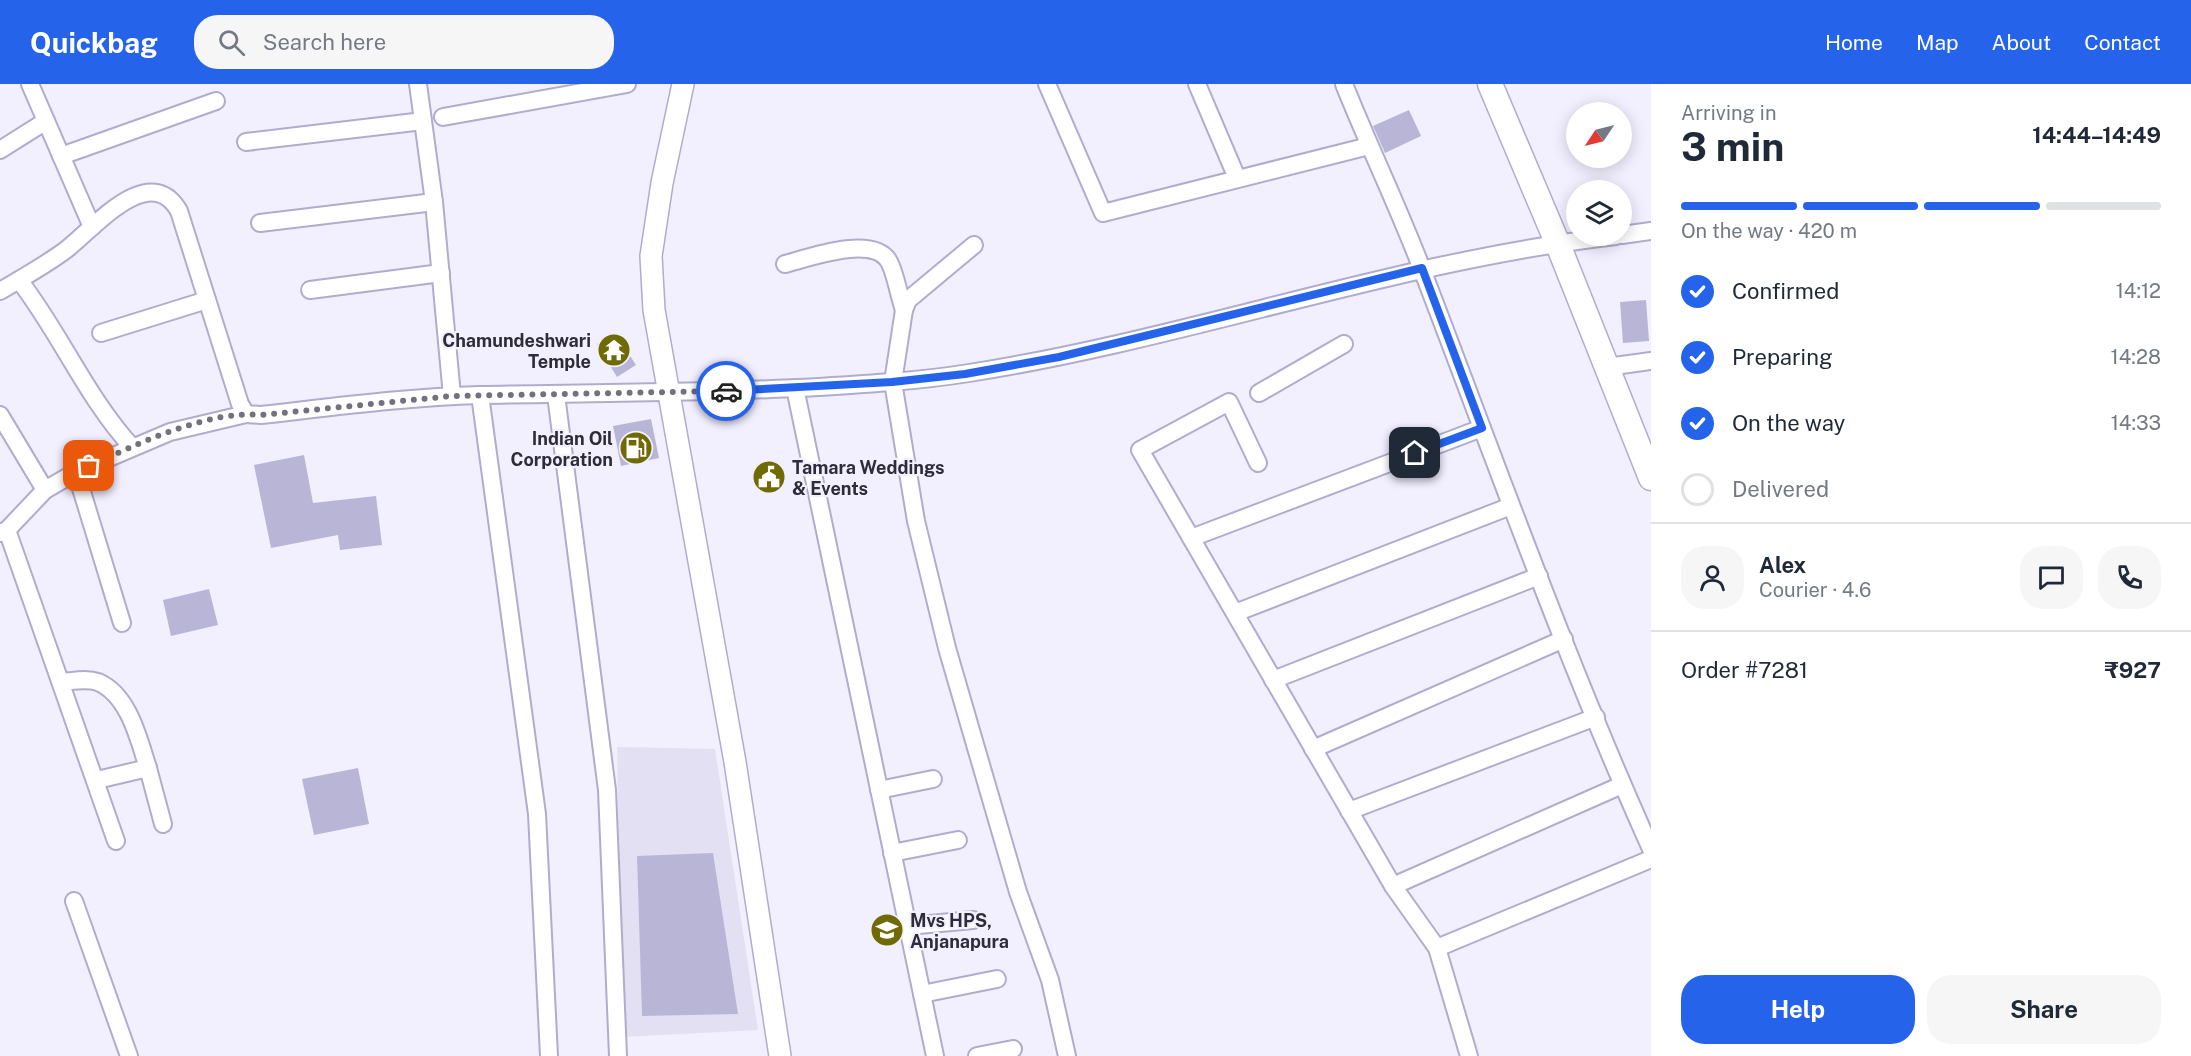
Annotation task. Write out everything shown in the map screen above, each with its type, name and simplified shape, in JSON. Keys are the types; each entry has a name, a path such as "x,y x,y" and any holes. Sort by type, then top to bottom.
{"main road":[{"path":"1490,84 1557,242 1651,478"}],"street":[{"path":"32,84 92,227"},
{"path":"418,84 434,202 452,396"},
{"path":"443,117 570,89 627,84"},
{"path":"683,84 662,183 651,256 654,310 735,762 780,1056"},
{"path":"1047,84 1103,213 1369,146"},
{"path":"1197,84 1237,178"},
{"path":"1344,84 1422,268 1511,506 1622,785 1651,849"},
{"path":"61,156 216,101"},
{"path":"0,150 46,121"},
{"path":"246,142 423,121"},
{"path":"0,291 66,250 132,197 147,192 167,196 179,210 240,404 246,414"},
{"path":"260,223 434,202"},
{"path":"1632,234 1651,231"},
{"path":"116,841 62,682 3,531 45,490 76,472 132,447 170,432 246,414 261,415 452,396 668,394 892,382 965,374 1059,357 1422,268 1566,241"},
{"path":"974,245 908,300 904,310 892,382 916,521 947,648 1018,892 1050,980 1067,1056"},
{"path":"785,264 838,251 875,250 888,260 904,310"},
{"path":"310,290 441,273"},
{"path":"19,280 46,316 113,427 132,447"},
{"path":"101,333 207,300"},
{"path":"1259,393 1344,344"},
{"path":"1607,367 1651,361"},
{"path":"795,388 935,1056"},
{"path":"480,395 537,814 549,1056"},
{"path":"556,395 607,790 618,1056"},
{"path":"1257,463 1229,402 1140,450 1393,886 1437,948 1470,1056"},
{"path":"0,415 45,490"},
{"path":"1191,538 1482,428"},
{"path":"76,472 122,623"},
{"path":"1235,613 1511,506"},
{"path":"1274,680 1539,576"},
{"path":"1313,749 1564,639"},
{"path":"62,682 90,681 113,691 135,727 163,824"},
{"path":"1349,811 1596,717"},
{"path":"97,780 148,768"},
{"path":"879,790 933,778"},
{"path":"1393,886 1622,785"},
{"path":"892,853 958,840"},
{"path":"1437,948 1651,859"},
{"path":"74,901 129,1056"},
{"path":"908,926 973,920"},
{"path":"922,994 996,979"},
{"path":"977,1056 1013,1049"}],"shaded area":[{"path":"617,747 715,749 758,1030 622,1037"}],"building":[{"path":"1409,110 1421,136 1385,153 1373,126"},
{"path":"1646,300 1649,341 1623,343 1620,302"},
{"path":"615,333 636,365 617,377 597,344"},
{"path":"651,419 659,458 621,466 613,426"},
{"path":"304,455 313,503 376,496 382,545 340,550 338,535 271,548 254,465"},
{"path":"209,589 218,625 171,636 163,600"},
{"path":"358,768 369,824 314,835 302,779"},
{"path":"713,853 738,1014 642,1016 637,856"}],"way so far":[{"path":"89,466 170,432 219,418 246,414 261,415 452,396 668,394 726,391"}],"place":[{"name":"Chamundeshwari Temple","path":"614,350"},
{"name":"Indian Oil Corporation","path":"636,448"},
{"name":"Tamara Weddings & Events","path":"769,477"},
{"name":"Mvs HPS, Anjanapura","path":"887,930"}],"route":[{"path":"726,391 892,382 965,374 1059,357 1422,268 1482,428 1415,453"}]}
